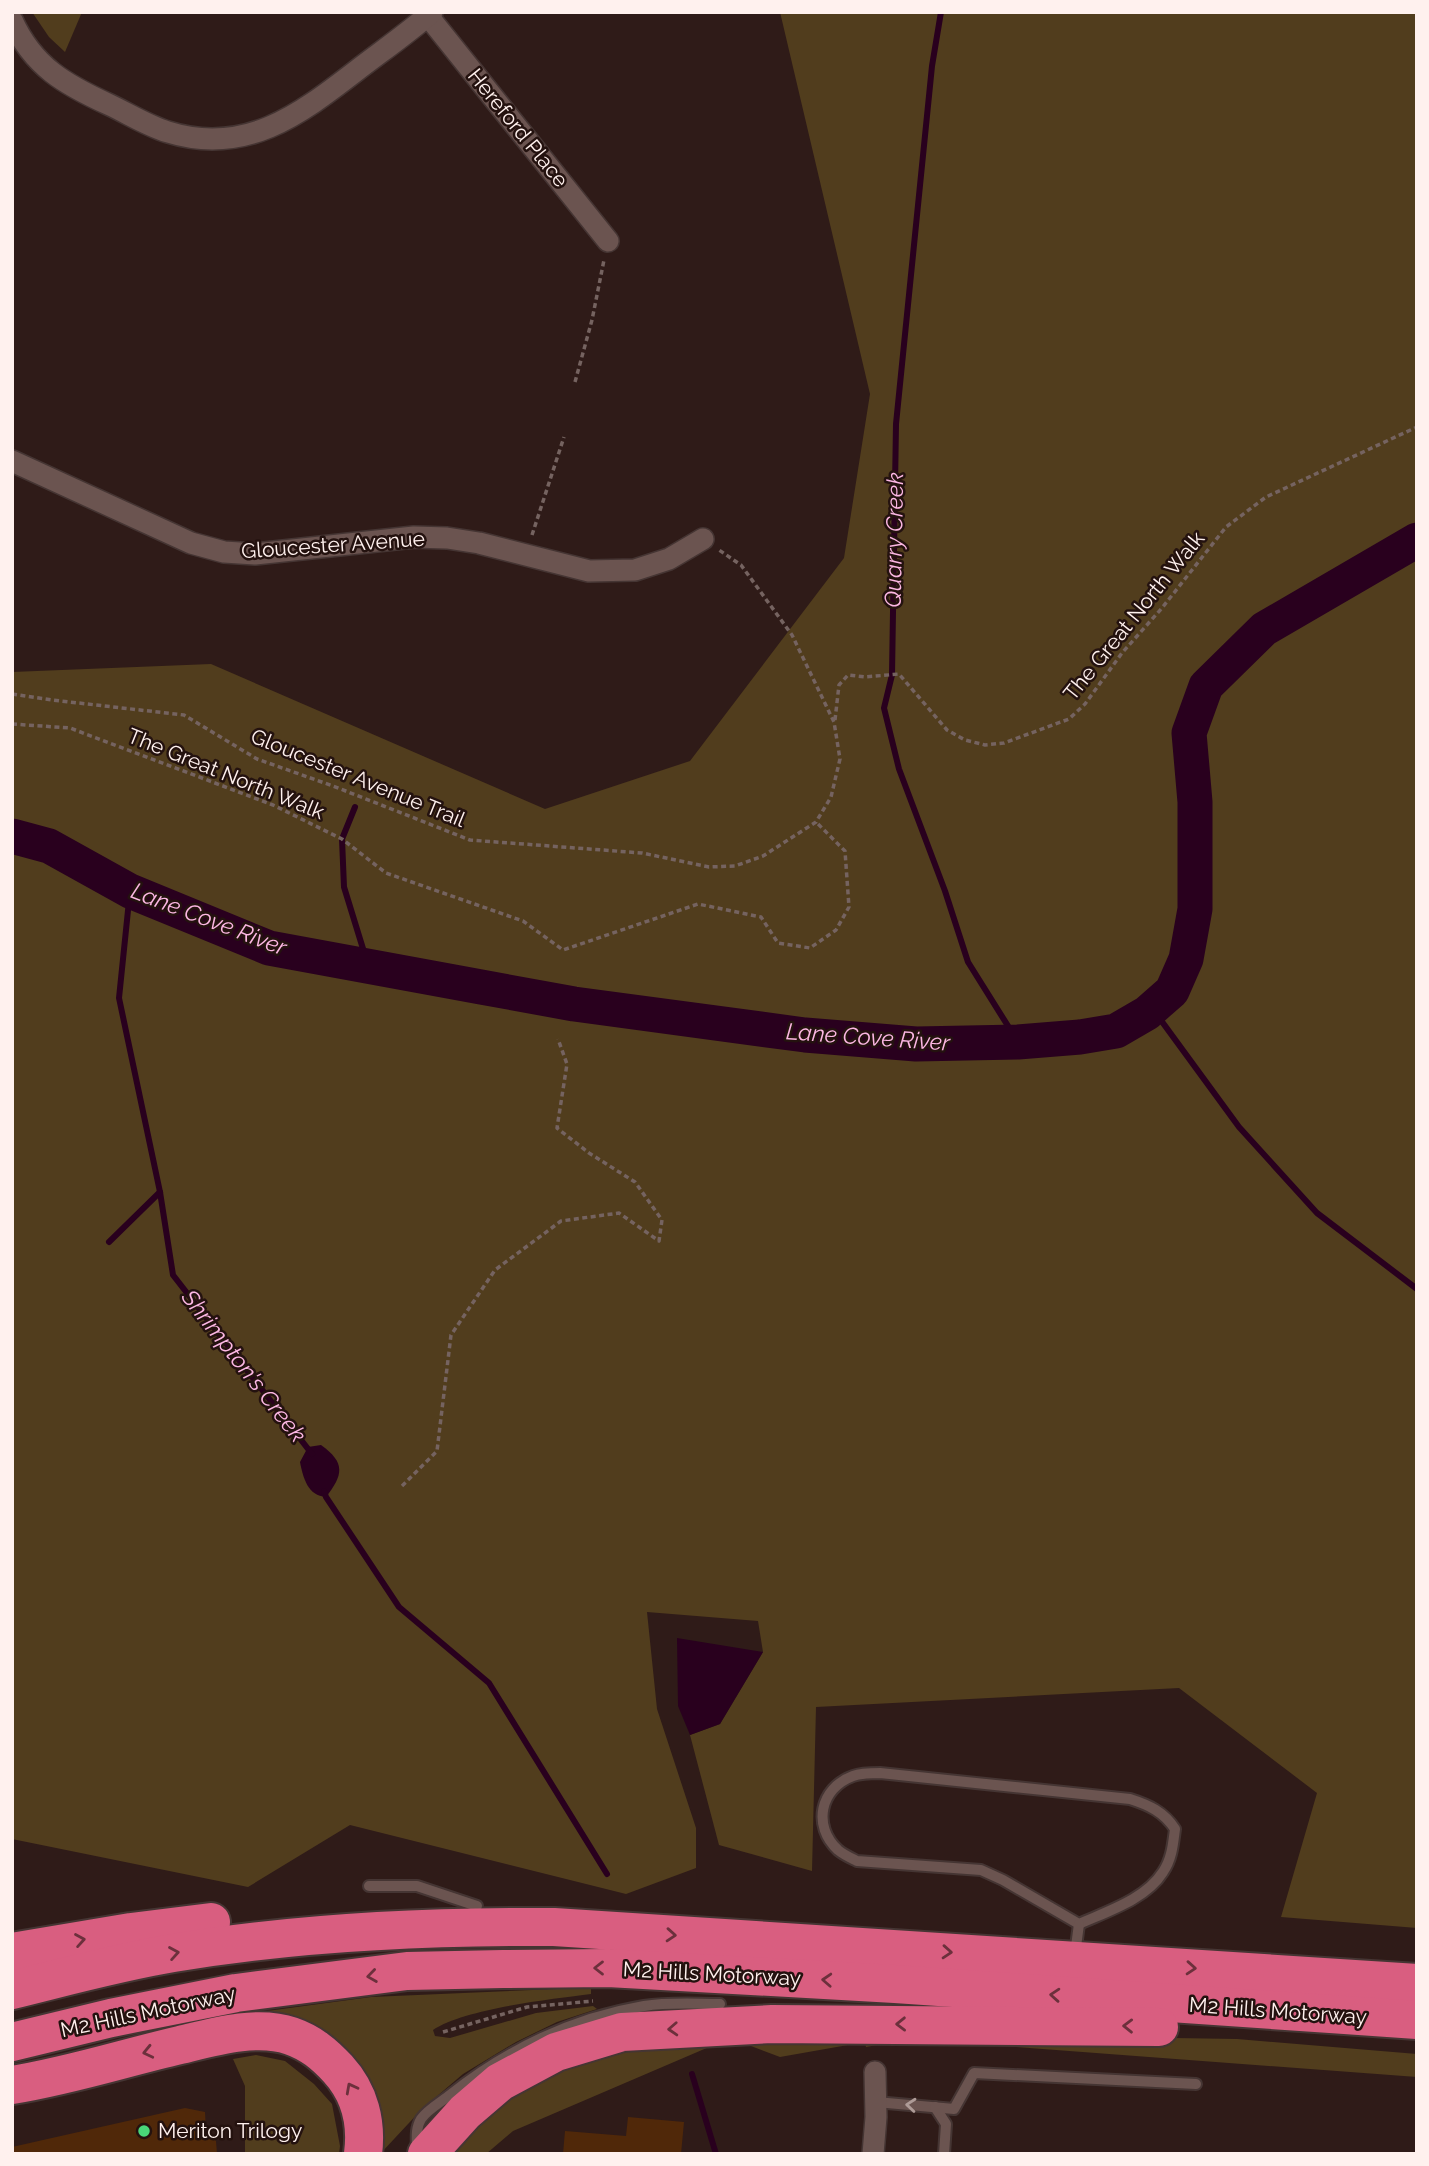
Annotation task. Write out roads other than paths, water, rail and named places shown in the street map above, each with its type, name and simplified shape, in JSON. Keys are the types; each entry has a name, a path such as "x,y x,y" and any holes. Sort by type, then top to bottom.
{"highway":[{"path":"12,1952 131,1931 296,1911 424,1904 477,1906 554,1927"},
{"name":"M2 Hills Motorway","path":"12,1990 169,1953 254,1941 375,1930 464,1926 1077,1942 1417,1983"},
{"name":"M2 Hills Motorway","path":"12,2042 111,2018 236,1993 407,1971 503,1969 608,1968 1417,2020"},
{"path":"427,2154 465,2112 500,2082 556,2052 622,2032 772,2024 1417,2027"},
{"path":"12,2085 205,2039 254,2031 289,2035 321,2050 347,2079 362,2108 365,2141 363,2154"}],"street":[{"path":"12,20 40,62 54,76 72,87 167,132 215,138 253,134 289,119 312,105 430,14"},
{"name":"Hereford Place","path":"430,14 608,241"},
{"name":"Gloucester Avenue","path":"12,461 191,543 223,552 254,554 414,537 447,538 589,571 635,570 669,559 703,539"},
{"path":"873,2154 876,2102 874,2072"}],"lane":[{"path":"880,1773 1130,1799 1152,1806 1170,1821 1175,1829 1172,1853 1163,1872 1148,1888 1077,1942 1003,1880 981,1870 857,1861 839,1851 823,1825 823,1809 828,1794 837,1784 854,1775 880,1773"},
{"path":"369,1886 417,1886 477,1906"},
{"path":"418,2154 416,2131 421,2119 498,2059 546,2036 616,2012 646,2006 720,2004"},
{"path":"876,2102 954,2109 974,2073 1196,2084"},
{"path":"935,2107 946,2123 944,2154"}],"waterway":[{"name":"Quarry Creek","path":"941,12 932,66 896,424 892,675 884,708 899,769 945,891 968,962 1018,1042"},
{"name":"Lane Cove River","path":"12,836 49,846 130,891 269,948 574,1004 805,1035 916,1044 1018,1042 1116,1031 1147,1013 1172,991 1186,959 1195,909 1195,802 1189,733 1206,686 1264,629 1417,540"},
{"path":"355,807 342,839 344,887 368,965"},
{"name":"Shrimpton's Creek","path":"130,891 119,998 160,1192 173,1275 312,1454"},
{"path":"1152,1008 1239,1127 1317,1213 1417,1289"},
{"path":"109,1242 160,1192"},
{"name":"Shrimpton's Creek","path":"324,1491 399,1607 489,1683 607,1874"},
{"path":"692,2074 716,2154"}],"place":[{"name":"Meriton Trilogy","path":"144,2131"}]}
